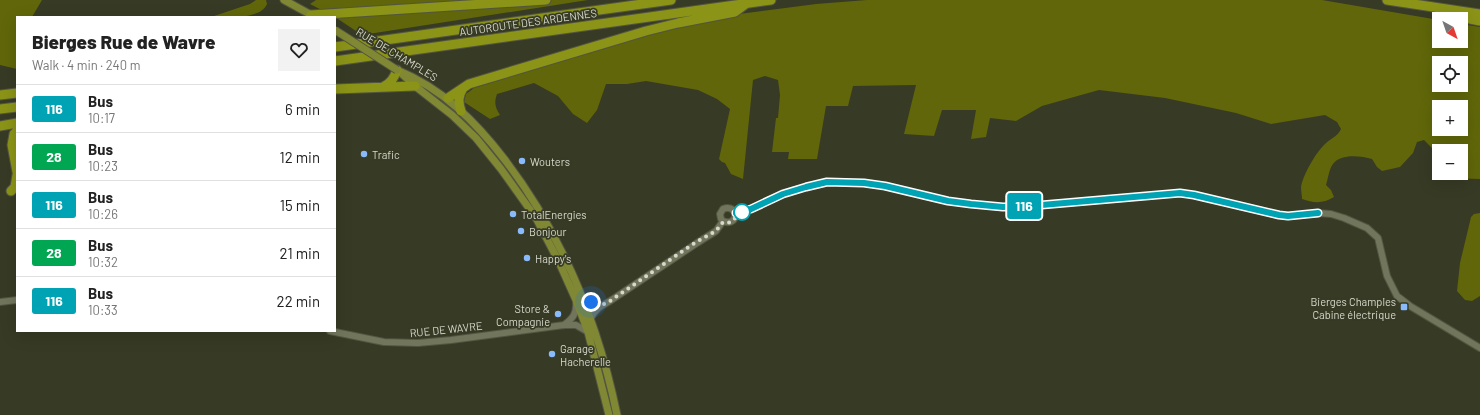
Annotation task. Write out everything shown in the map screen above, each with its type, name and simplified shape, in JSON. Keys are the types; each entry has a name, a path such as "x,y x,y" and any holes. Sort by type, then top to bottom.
{"highway":[{"path":"313,16 546,0"},
{"name":"AUTOROUTE DES ARDENNES","path":"336,47 671,0"},
{"name":"AUTOROUTE DES ARDENNES","path":"336,61 772,0"},
{"path":"1387,0 1480,14"},
{"path":"448,98 463,87 484,80 646,31 735,12 749,2"},
{"path":"1459,10 1470,19 1480,21"},
{"path":"383,87 389,84 397,70"},
{"path":"336,89 415,86"},
{"path":"461,111 458,102 463,87"},
{"path":"2,94 16,93"},
{"path":"0,109 16,107"},
{"path":"0,126 16,123"},
{"path":"16,132 14,134 12,145 16,167"},
{"path":"11,191 15,187 16,181"}],"main road":[{"path":"284,0 313,16"},
{"name":"RUE DE CHAMPLES","path":"336,31 408,76"},
{"path":"408,76 415,86 464,125 493,159 536,218 580,299"},
{"path":"408,76 439,98 448,98 461,111 500,153 533,199 548,223 556,237 607,371 617,415"},
{"path":"587,319 588,332 610,415"}],"street":[{"path":"736,213 751,209 783,194 806,187 827,182 846,182 885,186 948,201 988,206 1030,206 1180,193 1279,215 1288,216 1318,213 1331,214 1355,222 1367,228 1378,238 1387,276 1397,296 1410,306 1480,348"},
{"path":"723,222 720,214 723,209 729,208 736,213"},
{"path":"723,222 727,223 732,221 735,218 736,213"},
{"path":"587,319 600,306 610,301 696,242 716,231 723,222"},
{"path":"564,325 573,317 580,299 600,306"},
{"path":"0,302 16,300"},
{"name":"RUE DE WAVRE","path":"335,332 384,342 418,343 564,325 576,325 588,332"}],"shaded area":[{"path":"0,0 42,0 33,16 16,16 16,69 0,65"},
{"path":"256,0 266,0 267,4 263,9 249,16 214,16 250,4"},
{"path":"316,0 588,0 362,35 336,18 336,16 333,16 310,4"},
{"path":"867,0 1322,0 1432,19 1432,48 1468,48 1468,25 1480,27 1480,179 1468,179 1468,144 1432,144 1432,148 1424,140 1417,142 1413,153 1400,167 1382,171 1377,167 1372,159 1357,156 1341,158 1333,164 1330,169 1326,185 1331,190 1334,197 1322,202 1310,201 1302,199 1301,187 1304,176 1318,152 1325,144 1338,134 1341,129 1337,122 1325,115 1271,124 1236,113 1165,98 1099,90 1042,106 1016,121 990,118 986,137 971,139 976,110 942,110 934,136 904,134 916,85 853,86 848,106 826,106 817,159 788,159 789,152 772,152 776,118 778,118 780,95 778,80 765,76 753,80 743,179 731,174 725,163 719,159 730,109 717,99 698,90 646,81 627,84 606,84 597,110 587,123 573,114 558,96 534,83 497,94 496,105 500,115 490,119 464,102 466,94 474,88 621,42 716,17 816,4"},
{"path":"1480,213 1480,296 1472,301 1465,300 1457,291 1460,263 1471,217 1474,214"}],"bus line":[{"name":"116","path":"736,213 751,209 783,194 806,187 827,182 846,182 885,186 948,201 1003,207 1128,198 1166,193 1187,193 1279,215 1288,216 1318,213"}],"place":[{"name":"Trafic","path":"364,154"},
{"name":"Wouters","path":"522,161"},
{"name":"TotalEnergies","path":"513,214"},
{"name":"Bonjour","path":"521,231"},
{"name":"Happy's","path":"527,258"},
{"name":"Bierges Champles Cabine électrique","path":"1404,307"},
{"name":"Store & Compagnie","path":"558,314"},
{"name":"Garage Hacherelle","path":"552,354"}],"route":[{"path":"591,302 600,306 610,301 696,242 716,231 723,222 727,223 734,220 736,213 746,210 742,212"}]}
